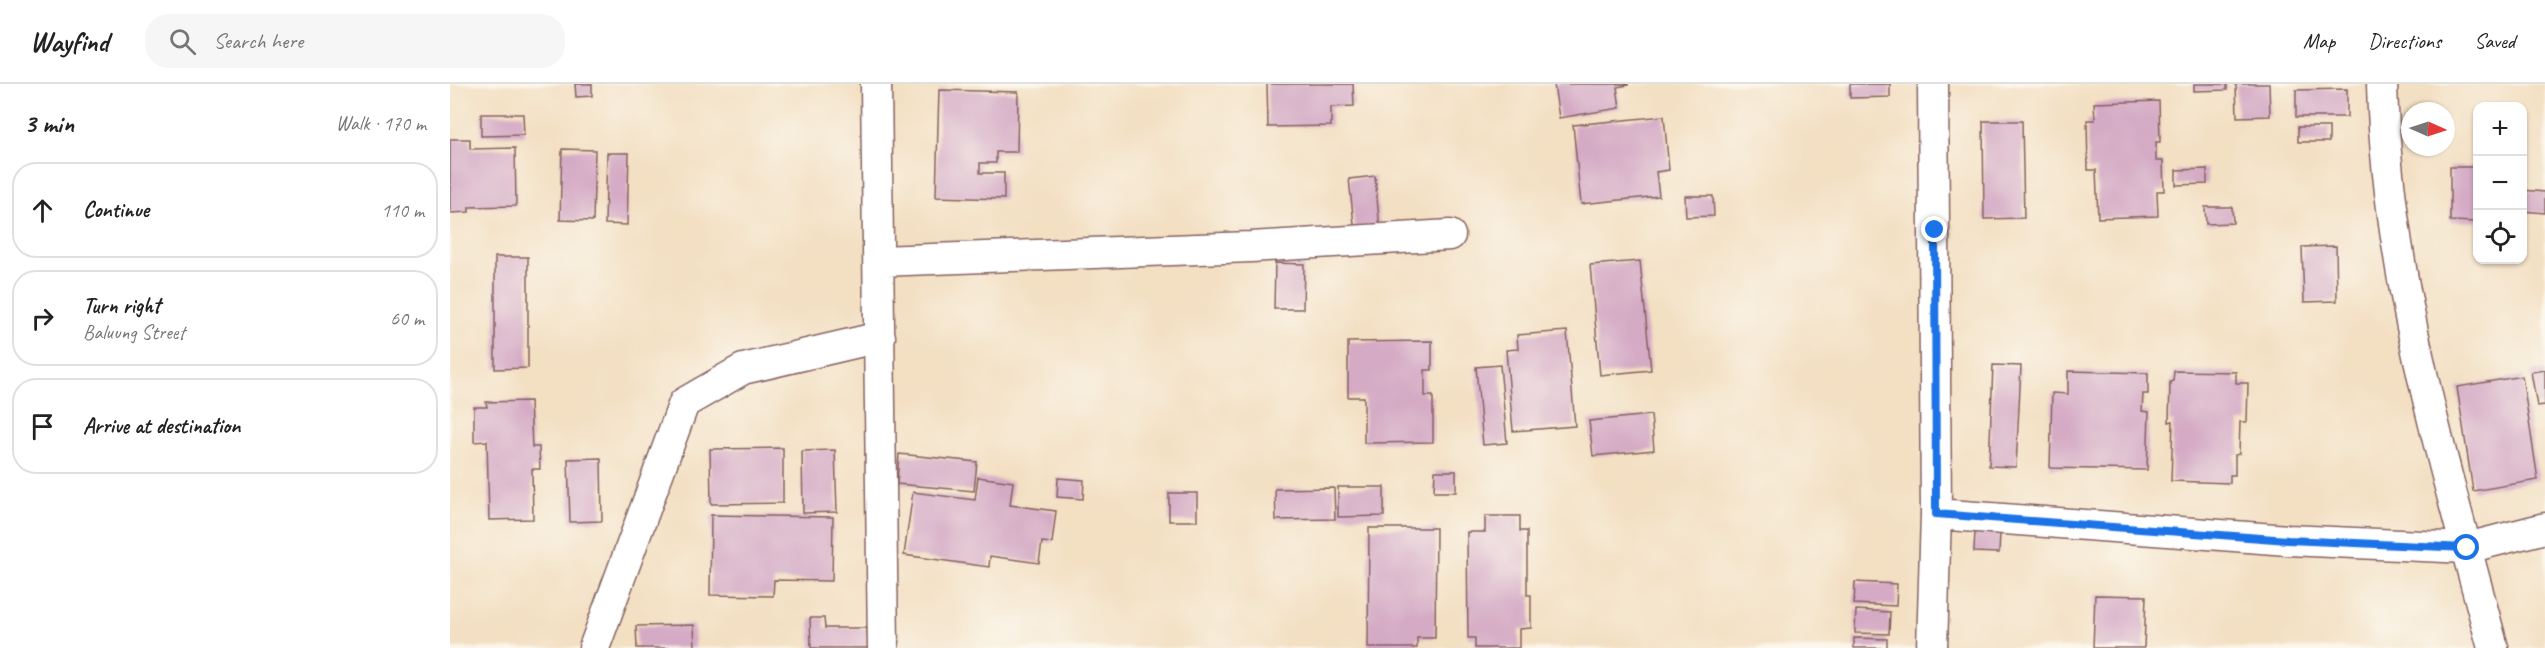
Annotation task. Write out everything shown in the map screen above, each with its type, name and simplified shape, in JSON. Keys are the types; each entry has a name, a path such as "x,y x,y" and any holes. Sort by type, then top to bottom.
{"street":[{"path":"876,84 880,261 883,648"},
{"path":"1932,648 1936,514 1933,84"},
{"path":"2382,84 2393,222 2411,329 2448,484 2493,648"},
{"path":"880,261 1251,247 1450,235"},
{"path":"594,648 684,403 743,369 880,337"},
{"path":"1936,514 2288,540 2467,548 2545,528"}],"building":[{"path":"575,84 592,84 592,96 576,97"},
{"path":"1267,84 1353,84 1354,106 1331,107 1331,126 1268,127"},
{"path":"1554,84 1628,85 1617,87 1620,108 1559,118"},
{"path":"1850,84 1890,84 1890,97 1850,98"},
{"path":"2194,84 2227,84 2227,90 2194,91"},
{"path":"2236,84 2269,84 2270,116 2237,117"},
{"path":"2347,89 2347,117 2296,117 2296,90"},
{"path":"939,90 1018,92 1017,152 996,152 996,163 980,163 980,173 1004,173 1004,199 936,197"},
{"path":"2159,101 2160,142 2156,142 2156,161 2163,161 2164,191 2157,191 2158,216 2098,218 2096,170 2088,170 2087,120 2095,120 2094,103"},
{"path":"481,114 523,114 524,135 481,136"},
{"path":"1664,116 1669,170 1656,172 1659,196 1581,204 1573,125"},
{"path":"1983,121 2022,121 2024,218 1984,219"},
{"path":"2298,127 2329,127 2329,142 2298,142"},
{"path":"450,139 470,139 470,149 515,148 516,206 469,207 469,212 450,213"},
{"path":"562,149 595,150 593,221 560,220"},
{"path":"607,153 629,153 627,225 605,224"},
{"path":"2450,167 2473,167 2473,222 2450,221"},
{"path":"2207,169 2207,184 2176,185 2176,170"},
{"path":"1375,176 1380,230 1355,233 1349,179"},
{"path":"2527,190 2545,192 2545,213 2527,211"},
{"path":"1685,196 1713,196 1714,216 1686,217"},
{"path":"2205,207 2232,207 2233,223 2206,224"},
{"path":"2336,246 2337,301 2304,302 2302,247"},
{"path":"495,257 528,257 528,368 495,369"},
{"path":"1640,261 1651,370 1600,375 1590,265"},
{"path":"1275,263 1304,264 1303,309 1274,309"},
{"path":"1567,331 1575,426 1513,431 1506,350 1518,349 1517,335"},
{"path":"1432,341 1432,370 1425,370 1425,396 1433,396 1433,442 1364,443 1364,397 1348,397 1348,342"},
{"path":"1500,365 1507,443 1483,445 1476,367"},
{"path":"1993,365 2021,366 2016,467 1989,466"},
{"path":"2545,370 2545,405 2537,406 2531,372"},
{"path":"2068,371 2148,373 2148,394 2143,394 2142,411 2149,412 2147,470 2050,468 2052,393 2068,394"},
{"path":"2174,371 2236,372 2236,383 2248,383 2247,422 2240,422 2239,454 2235,455 2235,475 2230,475 2230,483 2171,481 2173,421 2169,422 2170,382 2173,381"},
{"path":"2522,376 2538,480 2473,491 2457,387"},
{"path":"530,401 532,447 539,447 540,469 532,469 533,519 489,520 487,441 474,442 474,407 487,407 486,402"},
{"path":"1651,415 1654,450 1593,456 1589,421"},
{"path":"783,448 783,503 711,504 710,449"},
{"path":"835,450 837,512 803,513 802,451"},
{"path":"899,454 977,462 974,491 897,484"},
{"path":"601,458 602,521 570,522 568,459"},
{"path":"1435,471 1456,471 1456,492 1434,492"},
{"path":"978,477 1013,482 1010,505 1056,511 1052,543 1042,542 1039,563 990,556 989,567 904,555 913,492 975,500"},
{"path":"1058,478 1084,480 1083,499 1057,497"},
{"path":"1338,487 1384,487 1384,516 1338,517"},
{"path":"1334,488 1335,519 1276,520 1275,489"},
{"path":"1169,493 1197,493 1197,521 1169,521"},
{"path":"711,515 833,517 832,581 774,580 773,596 710,595"},
{"path":"1485,516 1520,516 1520,531 1527,531 1527,595 1531,595 1531,628 1519,629 1519,648 1475,648 1475,638 1468,638 1467,532 1485,532"},
{"path":"1369,528 1436,528 1435,638 1417,638 1417,648 1368,648"},
{"path":"1975,531 2000,532 1999,553 1974,552"},
{"path":"1855,582 1897,584 1896,606 1854,604"},
{"path":"2095,595 2146,596 2144,648 2093,648"},
{"path":"1856,610 1890,612 1889,634 1855,633"},
{"path":"810,618 824,618 825,628 867,628 868,648 811,648"},
{"path":"694,625 695,648 637,648 636,626"},
{"path":"1854,638 1887,639 1887,648 1854,648"}],"route":[{"path":"1935,230 1934,470 1936,514 2288,540 2467,548"}]}
